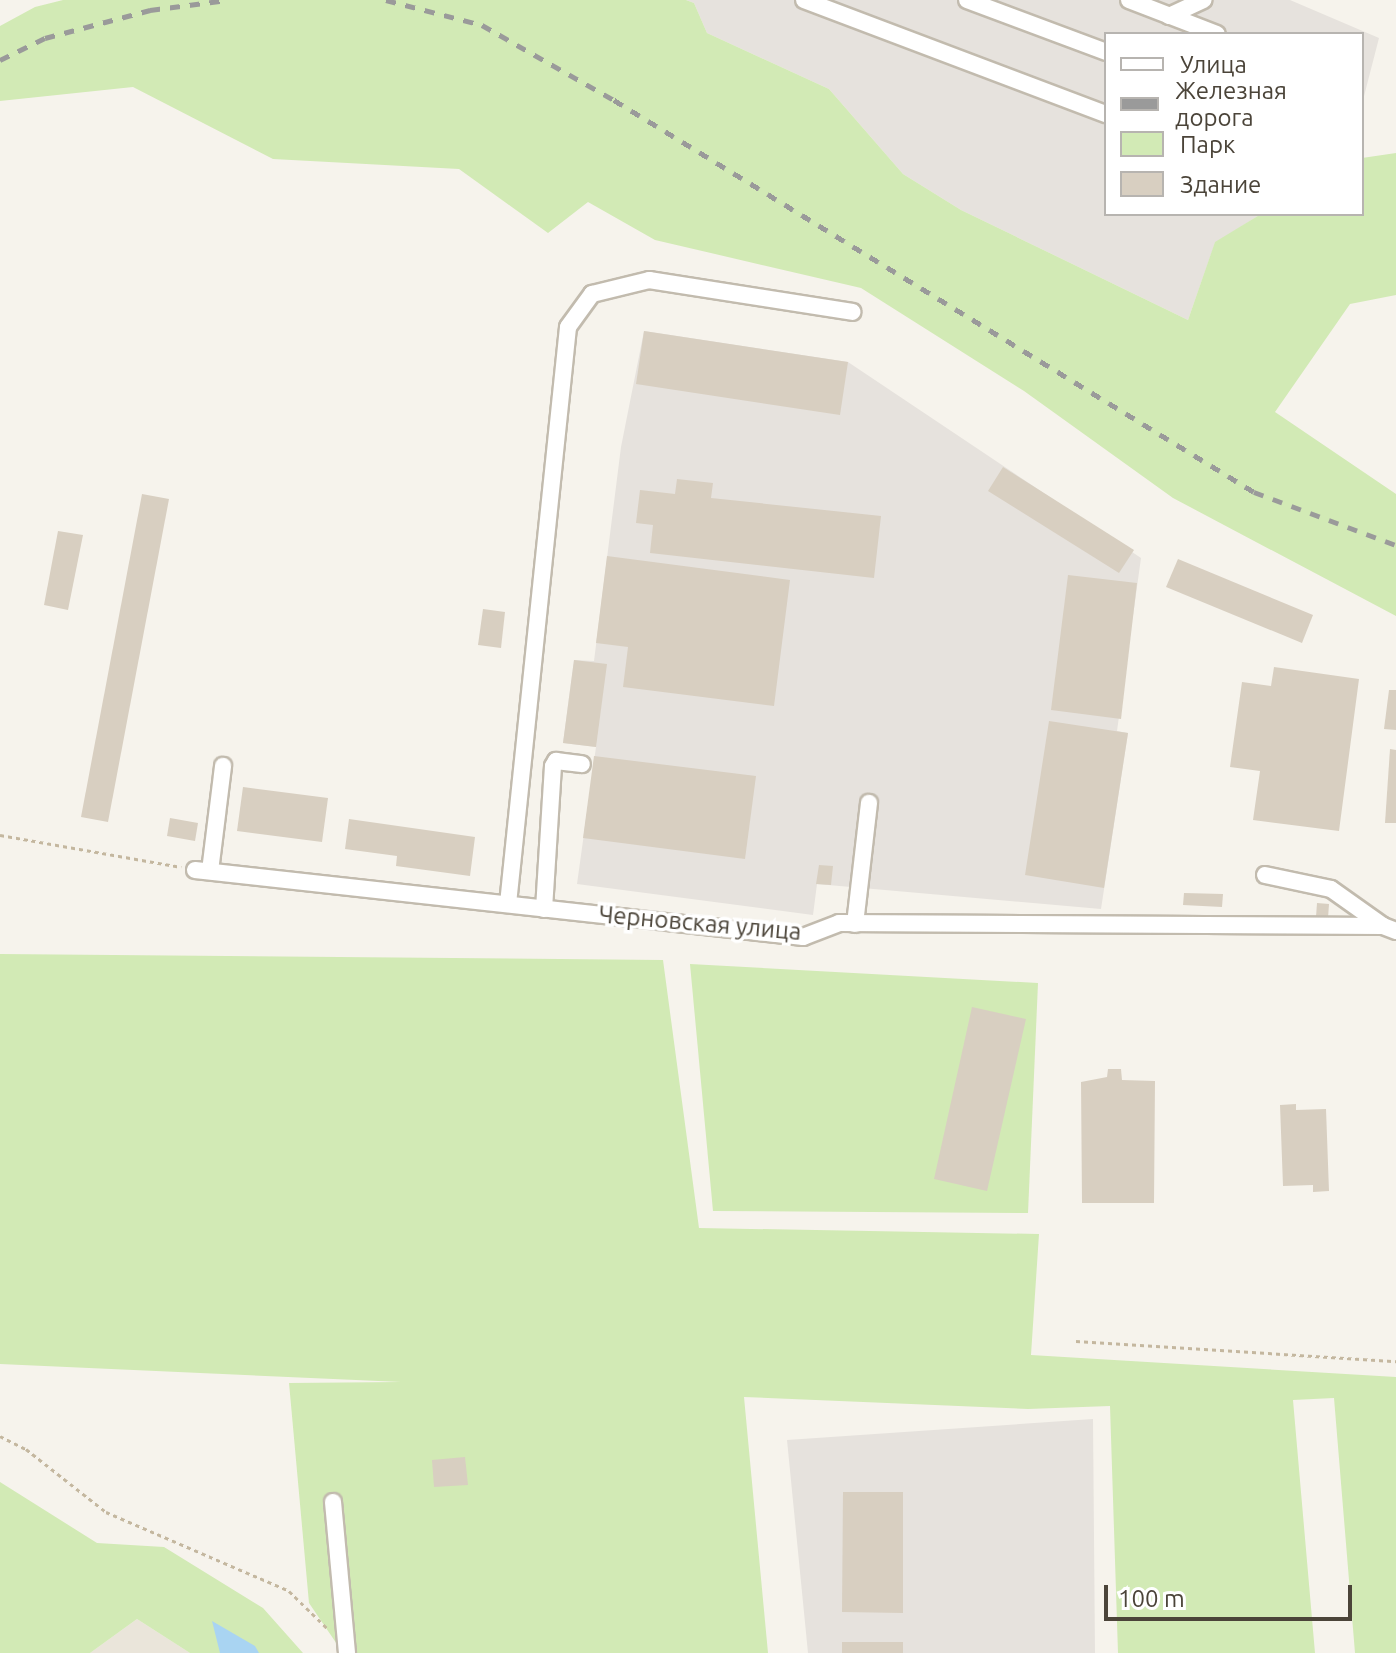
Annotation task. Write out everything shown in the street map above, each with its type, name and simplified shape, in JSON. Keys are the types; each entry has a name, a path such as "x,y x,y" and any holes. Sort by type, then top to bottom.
{"street":[{"path":"804,0 1104,113"},
{"path":"967,0 1104,51"},
{"path":"1129,0 1212,32"},
{"path":"1169,16 1203,0"},
{"path":"508,904 568,327 592,294 649,280 853,312"},
{"path":"544,909 553,766 556,761 582,764"},
{"path":"202,870 223,766"},
{"path":"855,924 869,803"},
{"name":"Черновская улица","path":"202,870 803,937 839,923 1390,929"},
{"path":"1265,875 1331,889 1390,929"},
{"path":"333,1502 347,1653"}],"path":[{"path":"0,835 202,870"},
{"path":"1076,1341 1396,1361"},
{"path":"0,1436 26,1449 106,1512 289,1591 332,1633"}],"shaded area":[{"path":"686,0 1290,0 1379,38 1364,96 1364,32 1104,32 1104,216 1258,216 1215,243 1188,320 961,210 903,174 829,89 707,33 694,3"},
{"path":"644,331 848,362 1141,558 1117,731 1128,733 1101,909 817,884 813,915 577,884 596,747 563,743 574,660 594,661 621,447"},
{"path":"1093,1419 1095,1653 808,1653 787,1440"},
{"path":"137,1619 190,1653 90,1653"}],"green space":[{"path":"63,0 686,0 694,3 707,33 829,89 903,174 961,210 1188,320 1215,242 1258,216 1364,216 1364,158 1396,153 1396,295 1350,304 1275,412 1396,494 1396,616 1173,498 1024,391 861,288 655,240 588,202 548,233 459,169 273,159 133,87 0,101 0,26 35,7"},
{"path":"0,954 663,960 699,1228 1039,1234 1031,1355 1396,1377 1396,1653 1355,1653 1334,1398 1293,1400 1315,1653 1118,1653 1110,1406 1028,1409 744,1397 768,1653 343,1653 309,1603 289,1383 401,1382 0,1364"},
{"path":"690,964 1038,983 1028,1213 713,1211"},
{"path":"0,1482 97,1543 164,1547 263,1608 303,1653 190,1653 137,1619 90,1653 0,1653"}],"water":[{"path":"212,1621 255,1646 259,1653 220,1653"}],"building":[{"path":"644,331 848,362 840,415 636,384"},
{"path":"1003,467 1134,550 1119,573 988,491"},
{"path":"677,479 713,483 711,498 881,516 874,578 650,553 653,525 636,523 640,490 675,494"},
{"path":"142,494 169,499 108,822 81,817"},
{"path":"58,531 83,535 68,610 44,605"},
{"path":"607,556 790,580 774,706 623,687 628,647 596,643"},
{"path":"1178,559 1313,615 1302,643 1166,587"},
{"path":"1068,575 1137,583 1121,719 1051,710"},
{"path":"483,609 505,612 501,648 478,645"},
{"path":"574,660 607,664 596,747 563,743"},
{"path":"1274,667 1359,679 1339,831 1253,820 1260,771 1230,767 1242,682 1271,686"},
{"path":"1389,690 1396,690 1396,730 1384,729"},
{"path":"1049,721 1128,733 1104,888 1025,875"},
{"path":"1390,749 1396,750 1396,823 1385,823"},
{"path":"594,756 756,776 745,859 583,838"},
{"path":"243,787 328,798 322,842 237,831"},
{"path":"170,818 198,823 195,841 167,836"},
{"path":"349,819 475,837 470,876 396,866 397,856 345,849"},
{"path":"819,865 833,866 831,885 816,884"},
{"path":"1184,893 1223,894 1222,907 1183,905"},
{"path":"1317,903 1329,904 1328,918 1316,917"},
{"path":"972,1007 1026,1019 987,1191 934,1179"},
{"path":"1108,1069 1121,1069 1122,1080 1155,1081 1154,1203 1082,1203 1081,1082 1107,1077"},
{"path":"1296,1104 1296,1110 1326,1109 1329,1191 1313,1192 1313,1185 1283,1186 1280,1105"},
{"path":"465,1457 468,1485 434,1487 432,1460"},
{"path":"843,1492 903,1492 903,1613 842,1612"},
{"path":"842,1642 903,1642 903,1653 842,1653"}],"railway":[{"path":"0,60 45,38 150,10 227,0"},
{"path":"386,0 482,25 614,100 1254,492 1396,545"}]}
